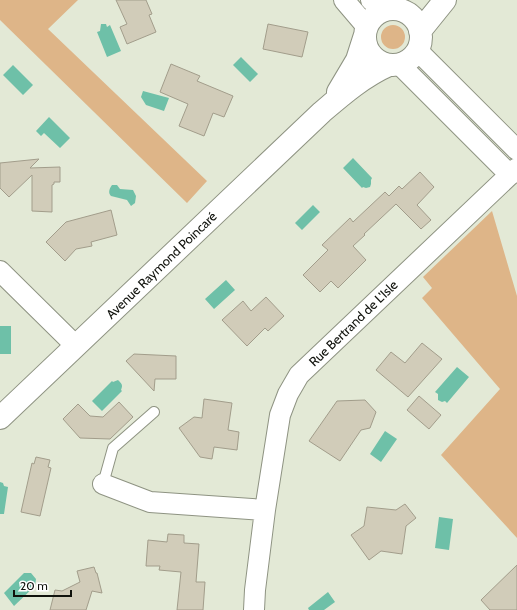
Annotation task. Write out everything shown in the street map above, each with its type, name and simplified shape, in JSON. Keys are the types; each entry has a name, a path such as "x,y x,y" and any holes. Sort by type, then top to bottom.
{"main road":[{"path":"376,13 412,0"},
{"path":"376,13 366,46 371,55 379,62 395,65 408,61 414,56 419,40 445,0"},
{"path":"376,13 398,10 406,12 418,23 419,40"},
{"name":"Avenue Raymond Poincaré","path":"322,112 340,90 349,75 357,60 376,13"},
{"name":"Avenue Raymond Poincaré","path":"0,418 322,112 360,81 375,71 395,65"}],"street":[{"path":"344,0 376,13"},
{"path":"419,40 423,56 517,150"},
{"name":"Rue Bertrand de L'Isle","path":"254,610 265,510 280,415 288,394 299,375 513,172 412,76 395,65"},
{"path":"0,271 76,346"},
{"path":"103,484 150,502 265,510"}],"lane":[{"path":"103,484 113,448 154,412"}],"shaded area":[{"path":"0,0 78,0 48,29 207,181 187,203 0,20"},
{"path":"393,25 402,28 405,37 402,46 393,49 384,46 381,37 384,28"},
{"path":"492,211 517,296 517,538 441,455 500,389 422,298 432,288 423,277"}],"water":[{"path":"101,24 106,24 107,27 110,25 121,51 107,57 97,32 100,31"},
{"path":"241,57 258,74 250,82 233,65"},
{"path":"13,65 33,85 23,95 3,75"},
{"path":"143,91 169,98 164,111 146,105 141,97"},
{"path":"49,117 70,138 60,148 44,133 41,136 36,131"},
{"path":"353,158 372,178 370,187 362,188 343,168"},
{"path":"112,185 117,185 120,189 133,190 136,196 135,203 131,206 127,200 111,196 109,191"},
{"path":"313,205 320,212 302,230 295,223"},
{"path":"226,280 235,290 214,309 205,299"},
{"path":"0,326 11,326 11,354 0,354"},
{"path":"457,367 469,377 447,403 445,401 442,402 438,400 438,394 435,392"},
{"path":"118,380 122,385 122,391 102,411 92,401 112,381"},
{"path":"385,431 397,439 381,462 370,454"},
{"path":"0,482 3,483 4,486 8,487 4,514 0,514"},
{"path":"439,517 453,519 449,550 435,548"},
{"path":"24,573 31,573 36,579 35,586 14,606 4,593"},
{"path":"328,592 335,602 324,610 309,610 308,608"}],"building":[{"path":"116,0 146,0 152,14 149,15 156,32 127,44 120,27 127,24"},
{"path":"268,24 308,32 302,57 263,49"},
{"path":"171,64 200,76 197,81 233,96 224,117 213,113 204,136 179,126 188,104 160,92"},
{"path":"39,159 30,168 60,167 60,182 54,182 52,185 52,212 32,211 32,175 9,197 0,188 0,163"},
{"path":"420,172 434,187 417,205 431,220 421,229 396,204 353,246 366,260 338,288 331,281 320,292 303,275 328,250 322,245 350,218 353,222 385,192 389,196 399,186 402,189"},
{"path":"111,210 117,235 91,242 92,246 76,249 65,261 46,242 66,222"},
{"path":"266,297 284,316 268,331 265,328 247,346 222,320 243,301 251,311"},
{"path":"422,343 442,359 408,397 376,370 391,352 405,363"},
{"path":"134,354 176,356 176,379 155,379 154,391 126,361"},
{"path":"419,396 441,415 429,429 407,410"},
{"path":"204,399 232,403 228,430 239,432 237,450 214,447 212,459 200,457 179,428 194,417 202,418"},
{"path":"365,400 376,412 370,428 361,430 340,461 309,441 337,401"},
{"path":"119,402 133,417 110,439 80,438 63,419 78,404 90,416 103,417"},
{"path":"36,457 50,460 48,467 51,468 40,516 21,512 32,463 34,464"},
{"path":"405,504 416,518 406,526 402,554 381,551 369,560 351,535 364,526 367,507 396,510"},
{"path":"168,534 184,535 184,543 199,544 196,582 205,582 203,610 177,610 181,572 159,570 160,566 146,566 148,540 167,542"},
{"path":"517,565 517,610 490,610 481,600"},
{"path":"94,567 102,593 92,591 86,610 50,610 55,590 62,591 80,582 77,571"}]}
